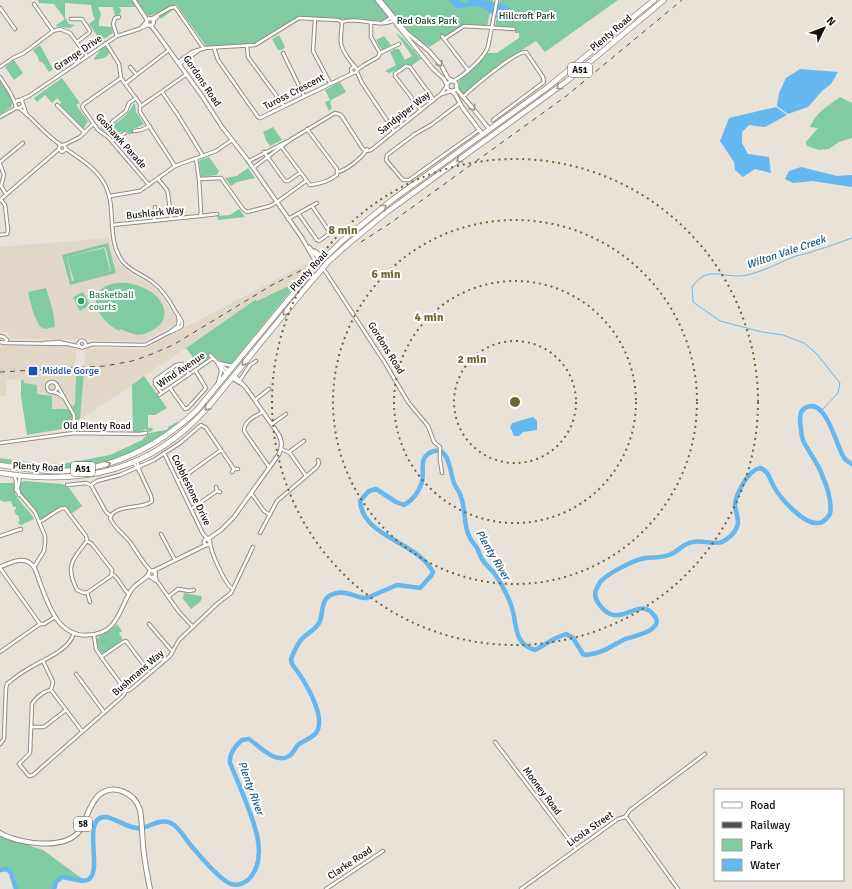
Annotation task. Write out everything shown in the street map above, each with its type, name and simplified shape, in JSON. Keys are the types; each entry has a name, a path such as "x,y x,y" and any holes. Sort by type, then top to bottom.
{"highway":[{"name":"Plenty Road","path":"0,465 49,471 99,466 125,458 154,444 179,427 197,410 319,262 370,217 548,87 654,0"},
{"name":"Plenty Road","path":"0,473 40,478 70,478 99,473 135,461 164,446 189,427 204,413 304,290 323,268 348,244 370,225 567,81 664,0"},
{"path":"490,130 493,136"},
{"path":"483,135 486,140"},
{"name":"Gordons Road","path":"319,262 323,268"},
{"path":"227,372 233,377"},
{"path":"11,467 18,471 17,475"}],"main road":[{"name":"58","path":"0,833 17,841 32,843 51,843 69,839 80,831 97,797 102,793 112,790 121,790 132,797 138,805 150,889"}],"street":[{"name":"Gordons Road","path":"134,0 319,262"},
{"path":"377,0 407,33 429,51 448,78 453,81 458,91 490,130"},
{"path":"380,0 433,69 444,79 448,90 455,94 483,135"},
{"path":"451,91 455,89 462,76 479,60 485,50 497,0"},
{"path":"34,4 53,31"},
{"name":"Grange Drive","path":"19,100 29,96 117,36 139,29 170,8 175,7 204,49"},
{"path":"0,8 15,29"},
{"path":"117,36 113,24 115,18 119,17"},
{"path":"179,63 192,52 198,50 256,45 299,18 387,24 393,18"},
{"path":"72,19 82,19 90,31 77,42"},
{"path":"315,19 313,51 330,83"},
{"path":"342,22 341,43 354,70 394,131"},
{"path":"371,22 371,37 380,53"},
{"path":"444,39 464,26 514,29"},
{"path":"0,67 13,58 24,53 53,31 60,29 69,32 87,56"},
{"path":"442,36 468,70"},
{"path":"106,43 119,64 121,78 141,106 140,112 150,126 163,150 175,166"},
{"path":"418,50 416,46 420,43"},
{"name":"Tuross Crescent","path":"214,48 218,60 258,117 262,117 346,75 378,57 380,53 399,44"},
{"path":"247,46 248,57 284,106"},
{"path":"126,83 169,50"},
{"path":"283,52 304,96"},
{"path":"479,130 406,181 403,180 386,160 387,155 460,103 463,97 506,62 523,52 528,53 545,80 542,84 493,120"},
{"path":"420,110 395,76 395,74 401,69 406,66 410,67 434,100"},
{"path":"130,67 136,74"},
{"path":"141,106 187,74"},
{"path":"447,86 450,82 462,76"},
{"path":"0,78 11,94 16,106 26,113 62,148 89,164 104,181 110,196 115,247 122,260 131,270 150,280 160,289 169,300 181,324 170,332 145,344 93,344 82,347 70,344 2,344 0,342"},
{"name":"Goshawk Parade","path":"121,78 84,104 82,107 98,130 112,141 149,185"},
{"name":"Sandpiper Way","path":"306,181 310,185 320,183 334,177 337,172 344,170 363,156 366,150 371,150 434,100 447,86"},
{"name":"Sandpiper Way","path":"441,94 451,91"},
{"path":"162,92 178,115 202,156"},
{"path":"11,94 23,105 26,113"},
{"name":"Grange Drive","path":"16,106 23,105 29,96"},
{"path":"112,122 126,111 129,103 136,98"},
{"path":"0,117 16,106 19,100"},
{"path":"57,105 84,132"},
{"path":"254,168 281,146 307,129 336,113 344,120 361,146 366,150"},
{"path":"494,127 498,116"},
{"path":"0,235 6,234 8,230 5,205 0,200 62,148 80,137 93,124"},
{"path":"134,131 150,126"},
{"path":"307,129 337,172"},
{"path":"112,141 126,132"},
{"path":"110,196 140,191 175,166 216,151 232,140"},
{"path":"6,194 1,186 4,175 0,163 23,143"},
{"path":"249,161 264,152 281,146"},
{"path":"199,179 220,178 243,209 247,212 272,206 306,181 281,146"},
{"path":"264,152 285,181 288,181 300,173"},
{"path":"196,158 199,179 200,216"},
{"path":"158,179 167,190 171,219"},
{"path":"288,219 317,203"},
{"path":"298,213 319,241 329,234 329,231 312,206"},
{"path":"154,221 155,207"},
{"name":"Bushlark Way","path":"112,225 217,214"},
{"path":"303,239 316,252 326,256"},
{"name":"Gordons Road","path":"323,268 382,358 408,402 428,426 434,442 440,447 442,473"},
{"path":"0,337 6,338 15,343"},
{"path":"5,343 6,338"},
{"path":"80,341 79,344 82,347"},
{"path":"70,344 84,341 93,344"},
{"path":"82,347 85,344 84,341"},
{"path":"40,343 54,342 65,344"},
{"path":"210,355 227,372"},
{"name":"Wind Avenue","path":"189,374 182,364 176,365 155,380 154,383 160,394 213,358"},
{"path":"239,381 251,364 256,361"},
{"path":"218,362 233,366"},
{"path":"217,385 221,373 218,362"},
{"path":"220,367 227,372"},
{"path":"170,388 182,406 185,409 188,408 206,388 195,370"},
{"path":"39,623 1,569 19,560 33,566 55,616 63,626 74,633 86,636 94,635 106,630 114,622 134,587 160,568 200,547 234,517 281,450 280,437 272,424 242,384 233,377"},
{"path":"64,399 58,394 48,390 48,385 52,382 57,385 74,415 74,433"},
{"path":"53,392 57,390 57,385"},
{"path":"255,400 269,389"},
{"path":"263,411 246,424 244,432 266,463 270,466"},
{"path":"272,424 286,414"},
{"path":"90,485 97,481 120,475 164,453 201,425 206,428 236,469 232,472"},
{"name":"Old Plenty Road","path":"0,443 74,433 146,433"},
{"path":"289,452 304,441"},
{"path":"178,481 221,450"},
{"path":"281,450 289,452 306,476"},
{"name":"Cobblestone Drive","path":"164,453 227,585 233,589"},
{"path":"260,533 277,501 318,466 320,463 318,460"},
{"path":"111,516 122,509 148,504 151,502 151,496 135,461"},
{"path":"17,475 19,495"},
{"path":"17,475 16,490 33,510 40,522 45,539 45,547 40,559 33,566"},
{"path":"67,485 86,483 90,485 106,512 111,516 112,521 125,537 128,544 133,548 179,612 193,627"},
{"path":"191,509 218,490"},
{"path":"251,493 264,511 270,515"},
{"path":"40,522 61,508 65,508 86,536 87,541 92,544 109,567 112,574 130,593"},
{"path":"0,536 21,529"},
{"path":"161,534 174,560"},
{"path":"87,541 80,549 71,565 70,570 78,590 82,593 87,592 112,574"},
{"name":"Bushmans Way","path":"31,727 30,754 19,764 29,776 123,696 126,691 130,690 170,656 179,640 231,593 253,547"},
{"path":"168,597 178,589 189,591 194,590"},
{"path":"87,592 90,602"},
{"path":"0,652 39,623 44,624 55,616"},
{"path":"149,624 172,651"},
{"path":"0,744 4,738 7,685 31,667 43,661 70,642 74,633"},
{"path":"94,635 96,647 101,657 126,691"},
{"path":"101,657 125,641 150,673"},
{"path":"43,661 53,682 51,690"},
{"path":"76,674 104,712"},
{"path":"51,690 82,731"},
{"path":"51,690 47,691 33,701 31,727 44,727 66,710"},
{"name":"Mooney Road","path":"495,742 576,849"},
{"name":"Licola Street","path":"521,889 618,819 625,817 630,810 705,754"},
{"path":"625,817 678,889"},
{"name":"Clarke Road","path":"326,889 383,851"}],"shaded area":[{"path":"109,238 113,252 120,264 133,275 150,284 160,294 176,319 176,324 143,342 88,340 84,337 80,337 76,340 12,339 7,332 0,333 0,247"},
{"path":"308,263 309,266 293,284 257,301 255,300 125,390 80,419 86,348 144,349"},
{"path":"50,345 70,346 76,349 75,404 68,409 52,409 45,394 37,394 24,383 24,380 7,379 6,396 0,396 0,346 42,346 45,348"}],"green space":[{"path":"38,0 133,0 138,7 119,7 121,10 120,14 115,16 113,7 98,7 101,14 99,26 112,27 113,33 101,41 89,24 95,19 91,5 65,3 65,17 69,24 75,25 70,28 55,26 65,19 54,4 39,3"},
{"path":"136,0 376,0 388,18 384,21 302,17 253,44 206,46 176,4 172,6 174,9 161,19 156,13 148,16"},
{"name":"Red Oaks Park","path":"382,0 493,0 487,26 462,25 446,36 442,35 442,39 429,47 410,34"},
{"name":"Hillcroft Park","path":"500,0 618,0 545,52 536,41 508,59 462,94 458,87 459,81 487,53 497,53 519,38 519,33 515,33 515,28 495,27"},
{"path":"396,33 404,39 421,59 411,66 409,65 389,73 385,71 396,65 390,52 395,49 399,49 405,60 412,56"},
{"path":"279,35 285,47 282,50 278,50 272,39"},
{"path":"384,36 391,45 382,50 376,40"},
{"path":"40,45 53,69 49,72 43,63 39,61 33,50"},
{"path":"104,46 107,47 110,52 105,57 95,60 94,58"},
{"path":"14,60 23,73 14,80 5,67"},
{"path":"62,78 80,103 76,105 88,121 84,128 82,128 60,105 61,102 57,98 52,103 45,95 37,102 34,98"},
{"path":"0,80 13,102 11,107 0,115"},
{"path":"340,82 346,92 331,100 330,103 332,108 329,111 325,102 330,100 325,90"},
{"path":"840,97 852,103 852,138 839,142 829,149 819,150 807,146 806,142 818,128 810,127 816,117"},
{"path":"135,103 136,112 144,124 133,128 133,134 128,134 127,130 112,137 100,128 110,121 113,125 126,115"},
{"path":"273,127 282,140 270,146 263,132"},
{"path":"209,157 219,171 217,175 202,177 199,162 200,160"},
{"path":"248,168 255,178 237,182 231,186 225,178 237,176"},
{"path":"239,209 245,217 218,220 217,216 230,215"},
{"path":"108,243 116,273 70,285 62,255","holes":["104,247 106,249 111,271 72,281 67,257"]},
{"path":"104,248 110,271 74,281 67,257"},
{"path":"128,283 142,287 152,293 161,302 164,308 163,320 153,330 144,334 136,335 120,329 119,331 101,316 97,308 96,300 99,292 105,287 114,284"},
{"path":"293,284 294,285 289,293 232,363 229,364 222,361 211,353 209,355 209,359 199,366 186,348 255,300 257,301"},
{"path":"46,288 53,311 55,327 45,329 42,328 37,322 28,292"},
{"name":"Basketball courts","path":"83,292 90,305 80,311 73,297"},
{"path":"76,371 84,371 80,419 77,421 76,414 72,407 75,404"},
{"path":"144,376 167,408 155,415 148,415 148,428 153,428 152,431 149,432 145,429 140,433 133,433 132,385"},
{"path":"21,380 24,380 24,383 37,385 37,394 52,396 52,409 69,408 73,416 74,427 27,435 21,396"},
{"path":"177,422 179,424 165,434 135,451 86,466 52,468 0,462 0,458 35,463 62,464 110,455 142,440 149,433 166,430 168,427"},
{"path":"24,481 62,484 69,488 82,506 71,514 66,506 62,506 46,518 41,519 21,495 19,489 20,483"},
{"path":"0,483 14,483 15,494 34,519 21,525 19,524 18,522 20,521 18,515 16,515 14,510 16,507 13,507 11,501 0,501"},
{"path":"184,593 201,596 202,598 200,602 191,609 183,599"},
{"path":"117,624 122,631 119,633 122,640 104,653 100,652 96,640"},
{"path":"0,834 43,850 84,880 62,877 56,882 54,889 16,889 11,873 7,869 0,870"}],"water":[{"path":"449,0 459,0 462,3 466,3 469,0 499,3 514,11 514,18 511,22 502,21 477,6 456,8"},
{"path":"800,69 838,72 831,84 822,91 808,107 788,114 777,106 779,93 786,78"},
{"path":"776,107 787,115 765,127 749,125 742,132 742,143 748,154 769,157 771,173 755,169 743,177 735,170 734,162 720,141 729,118"},
{"path":"801,167 837,176 852,175 852,187 812,181 793,183 785,179 789,171"},
{"path":"533,417 537,421 537,430 523,432 519,436 514,436 510,427 512,423"}],"waterway":[{"name":"Wilton Vale Creek","path":"821,411 838,393 840,383 816,353 804,343 783,335 762,332 720,321 693,302 692,287 704,276 711,274 731,276 747,275 766,269 796,256 852,238"},
{"name":"Plenty River","path":"54,889 56,882 62,877 83,881 89,879 93,874 94,825 98,819 105,817 136,828 145,827 157,822 171,823 179,830 209,866 226,882 234,885 244,883 250,878 256,869 259,849 258,838 241,789 230,763 232,753 242,740 249,739 273,756 284,758 290,755 298,745 316,733 319,726 319,717 316,707 302,678 292,664 291,659 299,642 319,623 323,605 327,598 341,592 367,598 397,585 420,588 431,576 433,572 415,553 380,532 370,523 363,513 360,501 369,491 376,489 396,502 404,505 410,501 421,486 423,478 423,464 425,456 429,453 439,451 446,457 454,483 463,502 465,523 468,533 482,559 494,573 510,601 519,638 528,647 535,650 566,634 573,638 583,654 586,655 601,652 625,639 649,631 656,623 656,619 652,613 646,609 640,609 620,615 613,615 606,612 599,604 596,597 595,592 600,582 615,571 640,559 666,556 672,554 689,543 719,543 727,539 735,531 738,525 735,506 737,496 747,478 755,470 760,468 765,471 782,498 800,516 812,523 820,523 826,519 830,514 830,499 820,470 802,436 800,416 801,412 805,408 812,406 819,409 829,423 843,456 852,464"},
{"name":"Plenty River","path":"0,870 7,869 11,873 16,889"}],"railway":[{"path":"361,242 389,224 565,97 682,0"},
{"path":"0,372 105,366 132,361 147,356 173,345 272,285 302,270"}],"place":[{"name":"Basketball courts","path":"81,301"},
{"name":"Middle Gorge","path":"33,371"}]}
